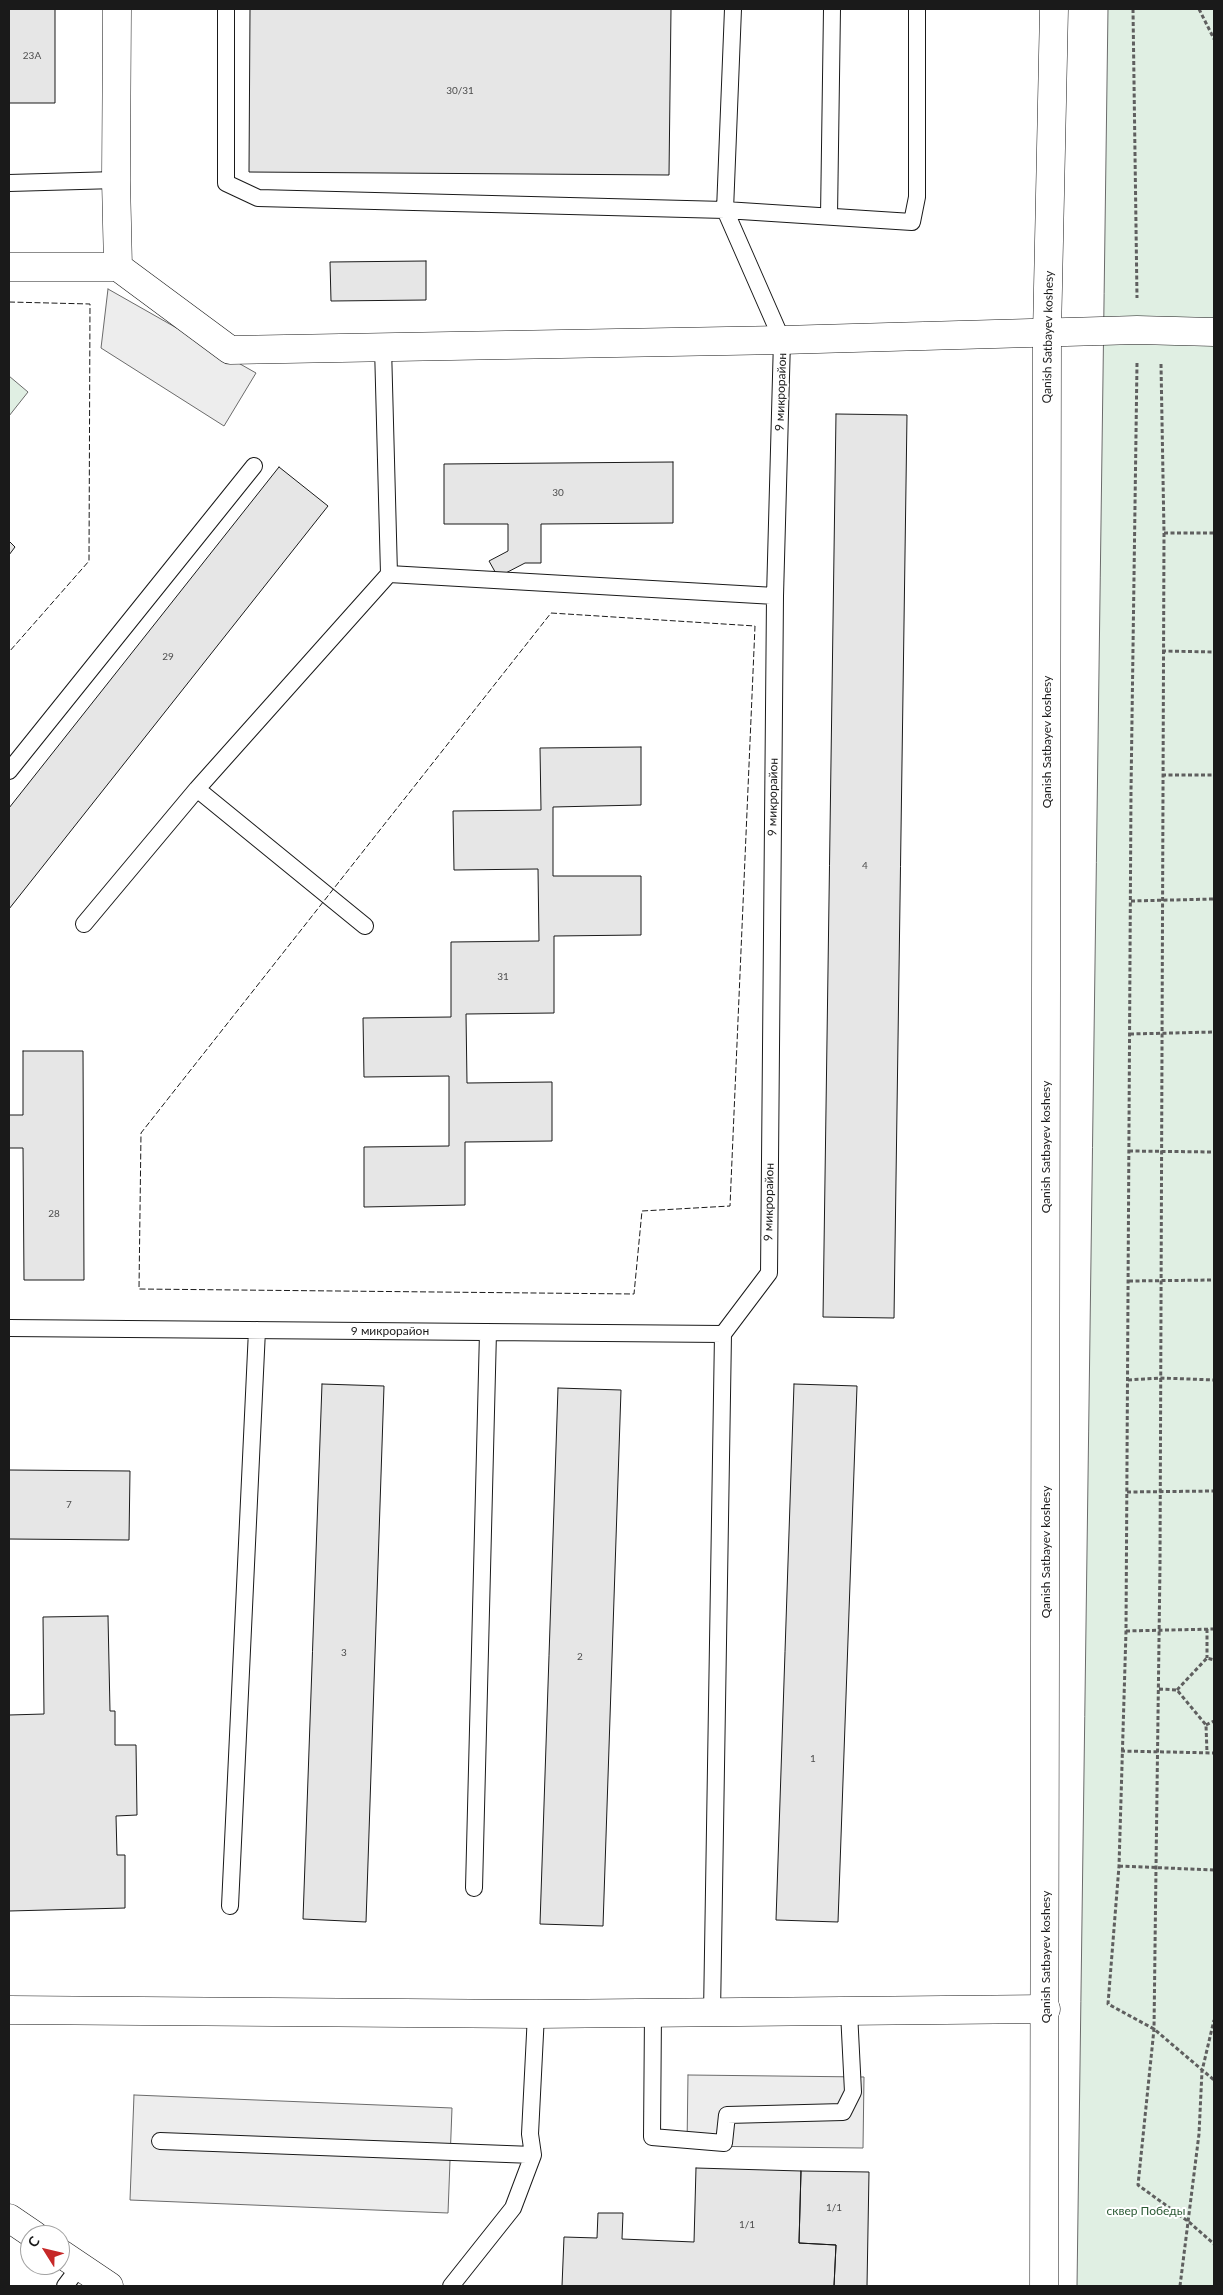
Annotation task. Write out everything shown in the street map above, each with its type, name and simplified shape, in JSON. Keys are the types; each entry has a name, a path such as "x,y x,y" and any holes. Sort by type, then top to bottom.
{"street":[{"path":"117,9 116,180 118,267"},
{"name":"Qanish Satbayev koshesy","path":"1044,2286 1046,2009 1047,334 1054,9"},
{"path":"9,267 118,267 230,350 1149,331 1214,332"},
{"path":"9,2010 536,2014 1046,2009"},
{"path":"9,2218 20,2225"},
{"path":"70,2269 109,2286"}],"lane":[{"path":"226,9 226,183 258,198 725,210 912,222 917,197 917,9"},
{"path":"733,9 725,210 782,340"},
{"path":"829,216 832,9"},
{"path":"9,183 116,180"},
{"name":"9 микрорайон","path":"9,1328 723,1334 769,1273 775,596 782,340"},
{"path":"84,924 197,789 389,574 383,347"},
{"path":"9,771 254,466"},
{"path":"389,574 775,596"},
{"path":"197,789 365,926"},
{"path":"230,1906 257,1330"},
{"path":"474,1888 488,1332"},
{"path":"712,2013 723,1334"},
{"path":"653,2013 652,2137 724,2143 726,2115 843,2112 853,2092 849,2012"},
{"path":"451,2286 512,2208 533,2155 530,2134 536,2014"},
{"path":"160,2141 533,2155"}],"path":[{"path":"1133,9 1149,331 1164,533 1159,1689 1154,2029 1138,2185 1189,2222 1214,2244"},
{"path":"1199,9 1214,38"},
{"path":"1149,331 1131,901 1126,1631 1119,1866 1108,2004 1154,2029 1214,2080"},
{"path":"1164,533 1214,533"},
{"path":"1162,650 1214,652"},
{"path":"1162,775 1214,775"},
{"path":"1131,901 1214,899"},
{"path":"1130,1034 1214,1032"},
{"path":"1130,1151 1161,1153 1214,1152"},
{"path":"1129,1281 1214,1280"},
{"path":"1128,1380 1160,1378 1214,1380"},
{"path":"1127,1492 1214,1491"},
{"path":"1177,1690 1207,1658 1207,1629"},
{"path":"1126,1631 1214,1629"},
{"path":"1207,1658 1214,1660"},
{"path":"1159,1689 1177,1690 1206,1725 1207,1753"},
{"path":"1206,1725 1214,1721"},
{"path":"1121,1751 1214,1753"},
{"path":"1119,1866 1214,1870"},
{"path":"1180,2286 1199,2134 1202,2071 1214,2020"}],"green space":[{"name":"сквер Победы","path":"1108,9 1214,9 1214,2286 1077,2286"},
{"path":"9,376 28,392 9,416"}],"shaded area":[{"path":"108,289 256,373 224,426 101,348"},
{"path":"688,2075 864,2077 863,2148 687,2146"},
{"path":"134,2095 452,2108 448,2213 130,2200"}],"building":[{"path":"9,9 55,9 55,103 9,103"},
{"path":"250,9 671,9 669,175 249,172"},
{"path":"426,261 426,300 331,301 330,262"},
{"path":"836,414 907,415 894,1318 823,1317"},
{"path":"673,462 673,523 541,524 541,563 525,563 498,577 489,561 508,551 508,524 444,524 444,464"},
{"path":"279,467 328,506 9,909 9,808"},
{"path":"9,541 15,547 9,555"},
{"path":"641,747 641,805 553,807 553,876 641,876 641,935 554,936 554,1013 466,1014 467,1083 552,1082 552,1141 465,1142 465,1205 364,1207 364,1147 449,1146 449,1076 364,1077 363,1018 451,1017 451,942 539,941 538,869 454,870 453,811 541,810 540,748"},
{"path":"23,1051 83,1051 84,1280 24,1280 23,1148 9,1148 9,1115 23,1115"},
{"path":"322,1384 384,1386 366,1922 303,1919"},
{"path":"794,1384 857,1386 838,1922 776,1920"},
{"path":"558,1388 621,1390 603,1926 540,1924"},
{"path":"9,1470 130,1471 129,1540 9,1539"},
{"path":"108,1616 110,1711 115,1711 115,1745 136,1745 137,1815 116,1816 117,1855 125,1855 125,1908 9,1911 9,1715 44,1714 43,1617"},
{"path":"696,2168 801,2171 799,2243 836,2245 834,2286 562,2286 564,2237 597,2238 598,2213 623,2213 622,2239 694,2242"},
{"path":"801,2171 869,2172 867,2286 834,2286 836,2245 799,2243"}],"fence":[{"path":"9,302 90,304 89,561 9,652"},
{"path":"551,613 755,626 730,1206 642,1211 634,1294 139,1289 141,1133 551,613"}]}
